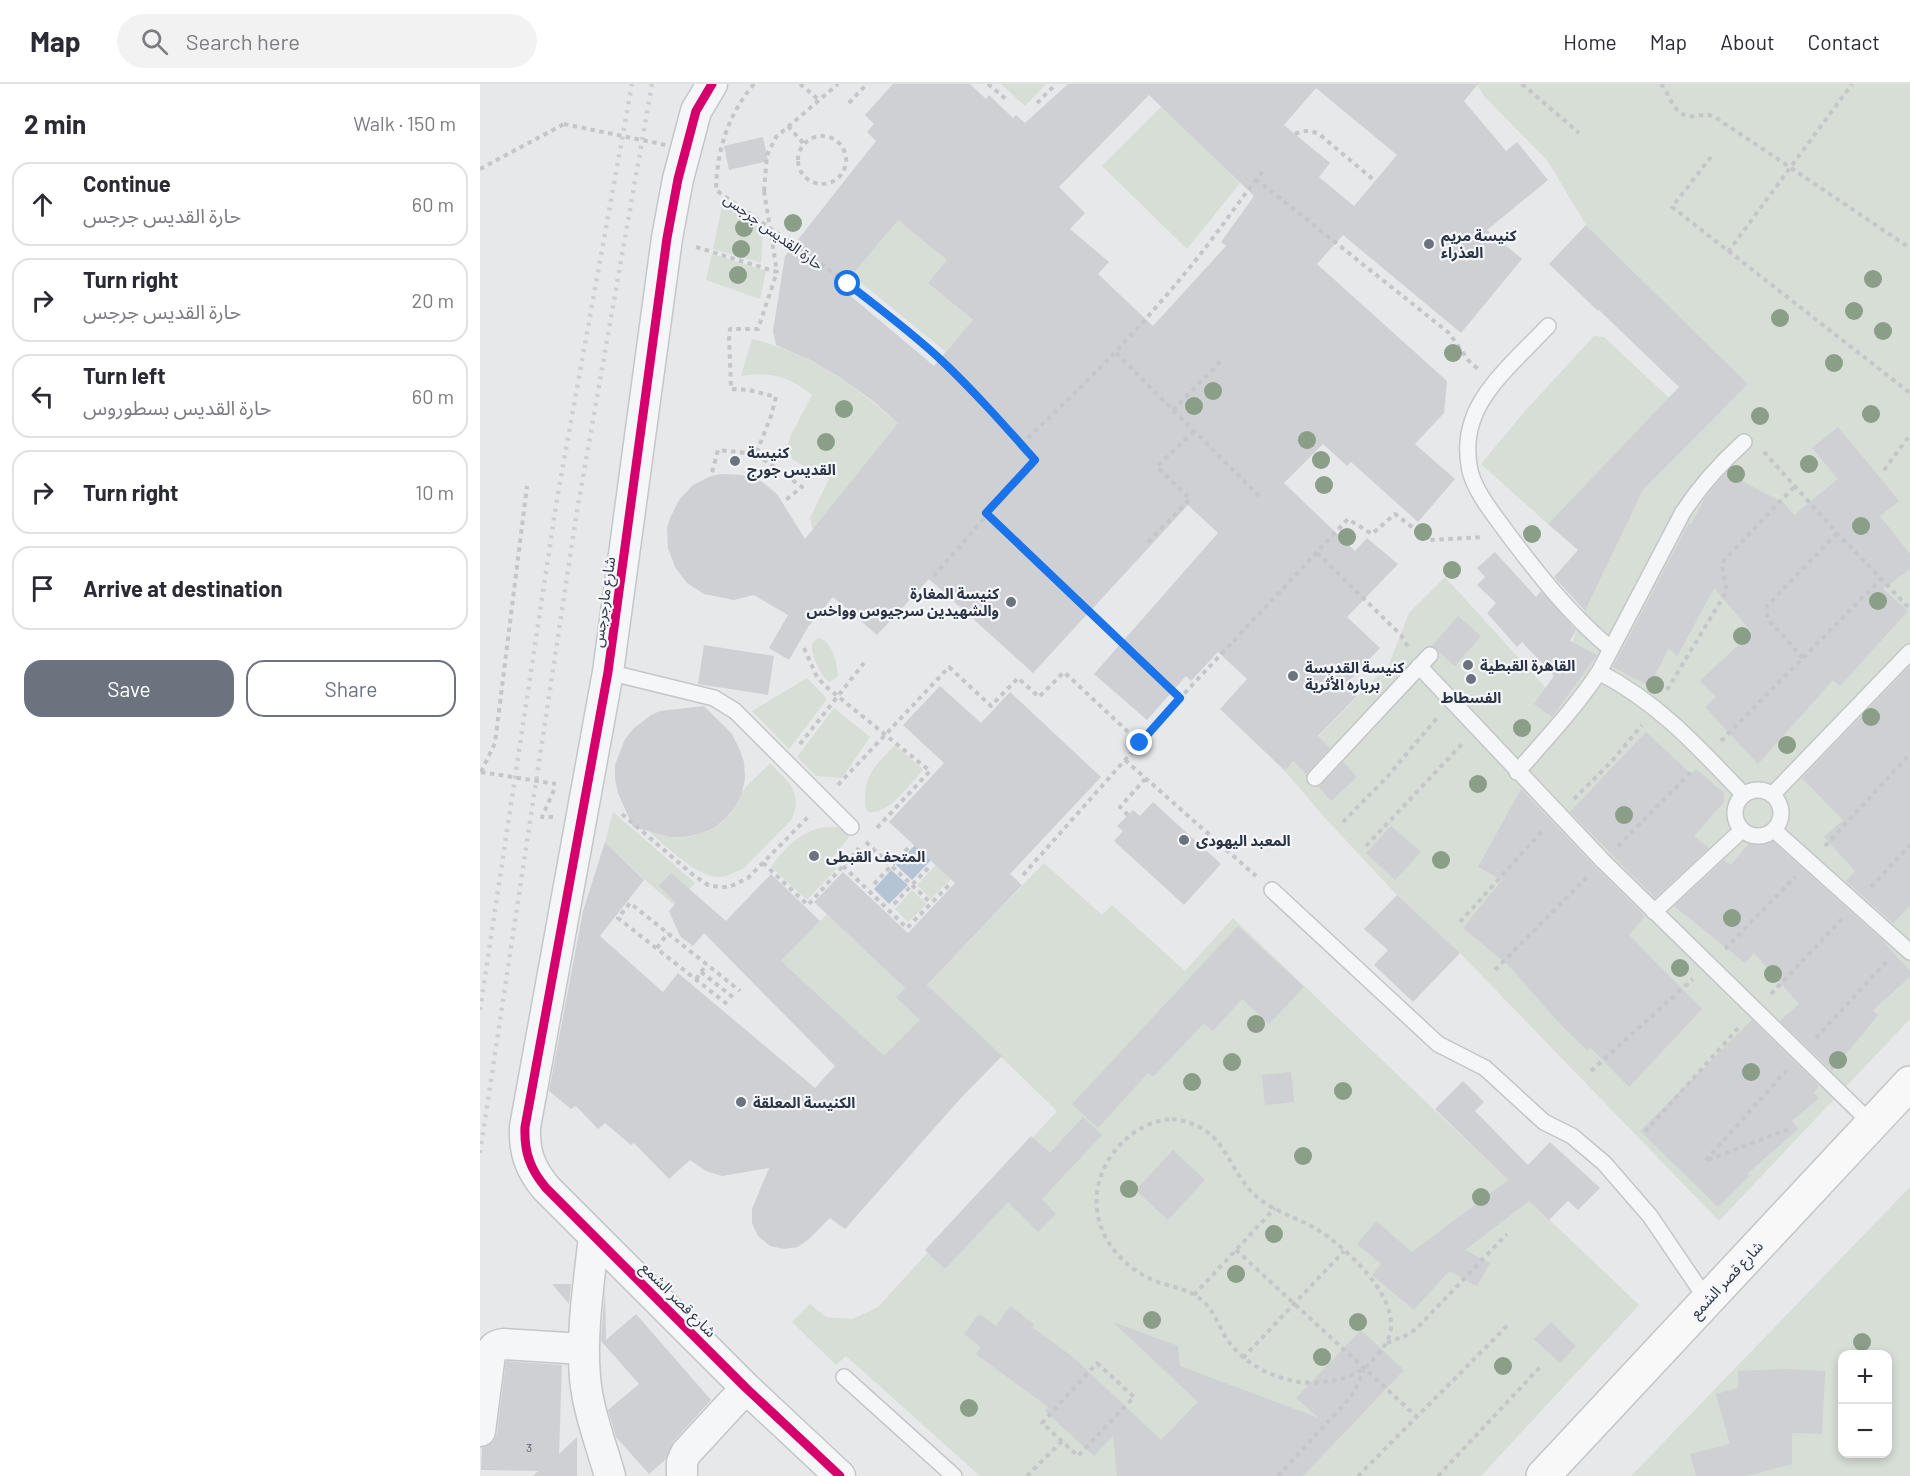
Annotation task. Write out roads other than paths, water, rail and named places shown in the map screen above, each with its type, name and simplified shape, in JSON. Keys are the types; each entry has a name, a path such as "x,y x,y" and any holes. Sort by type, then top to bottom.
{"main road":[{"name":"شارع قصر الشمع","path":"1543,1476 1910,1083"}],"street":[{"name":"شارع مارجرجس","path":"525,1127 609,672 678,179 696,111 712,84"},
{"name":"شارع قصر الشمع","path":"525,1127 526,1156 534,1173 546,1188 746,1388 824,1471"},
{"path":"594,1236 583,1349 585,1381 610,1476"},
{"path":"480,1431 492,1349 504,1344 583,1349"},
{"path":"682,1476 682,1462 686,1453 746,1388"}],"lane":[{"path":"1548,326 1494,384 1484,398 1472,421 1467,447 1471,472 1481,496 1542,579 1566,608 1611,649"},
{"path":"1517,772 1570,712 1599,672 1683,512 1727,458 1744,442"},
{"path":"1772,795 1910,652"},
{"path":"1315,778 1430,655"},
{"path":"1419,666 1603,861 1872,1124"},
{"path":"609,672 714,698 735,711 851,827"},
{"path":"1599,672 1656,707 1744,795"},
{"path":"1753,791 1763,791 1772,795 1778,802 1781,812 1780,821 1774,830 1758,836 1742,830 1735,812 1737,803 1744,795 1753,791"},
{"path":"1654,912 1742,830"},
{"path":"1774,830 1910,952"},
{"path":"1268,887 1438,1044 1485,1068 1544,1122 1572,1136 1604,1162 1650,1216 1707,1300"},
{"path":"844,1377 954,1476"}],"water":[{"path":"915,845 931,860 912,880 896,865"},
{"path":"891,870 908,885 889,904 874,889"}],"railway":[{"path":"480,1010 557,499 632,84"},
{"path":"480,1153 576,517 652,84"}],"place":[{"name":"كنيسة مريم العذراء","path":"1429,244"},
{"name":"كنيسة القديس جورج","path":"735,461"},
{"name":"كنيسة المغارة والشهيدين سرجيوس وواخس","path":"1011,602"},
{"name":"القاهرة القبطية","path":"1468,665"},
{"name":"كنيسة القديسة برباره الأثرية","path":"1293,676"},
{"name":"الفسطاط","path":"1471,679"},
{"name":"المعبد اليهودى","path":"1184,840"},
{"name":"المتحف القبطى","path":"814,856"},
{"name":"الكنيسة المعلقة","path":"741,1102"}]}
